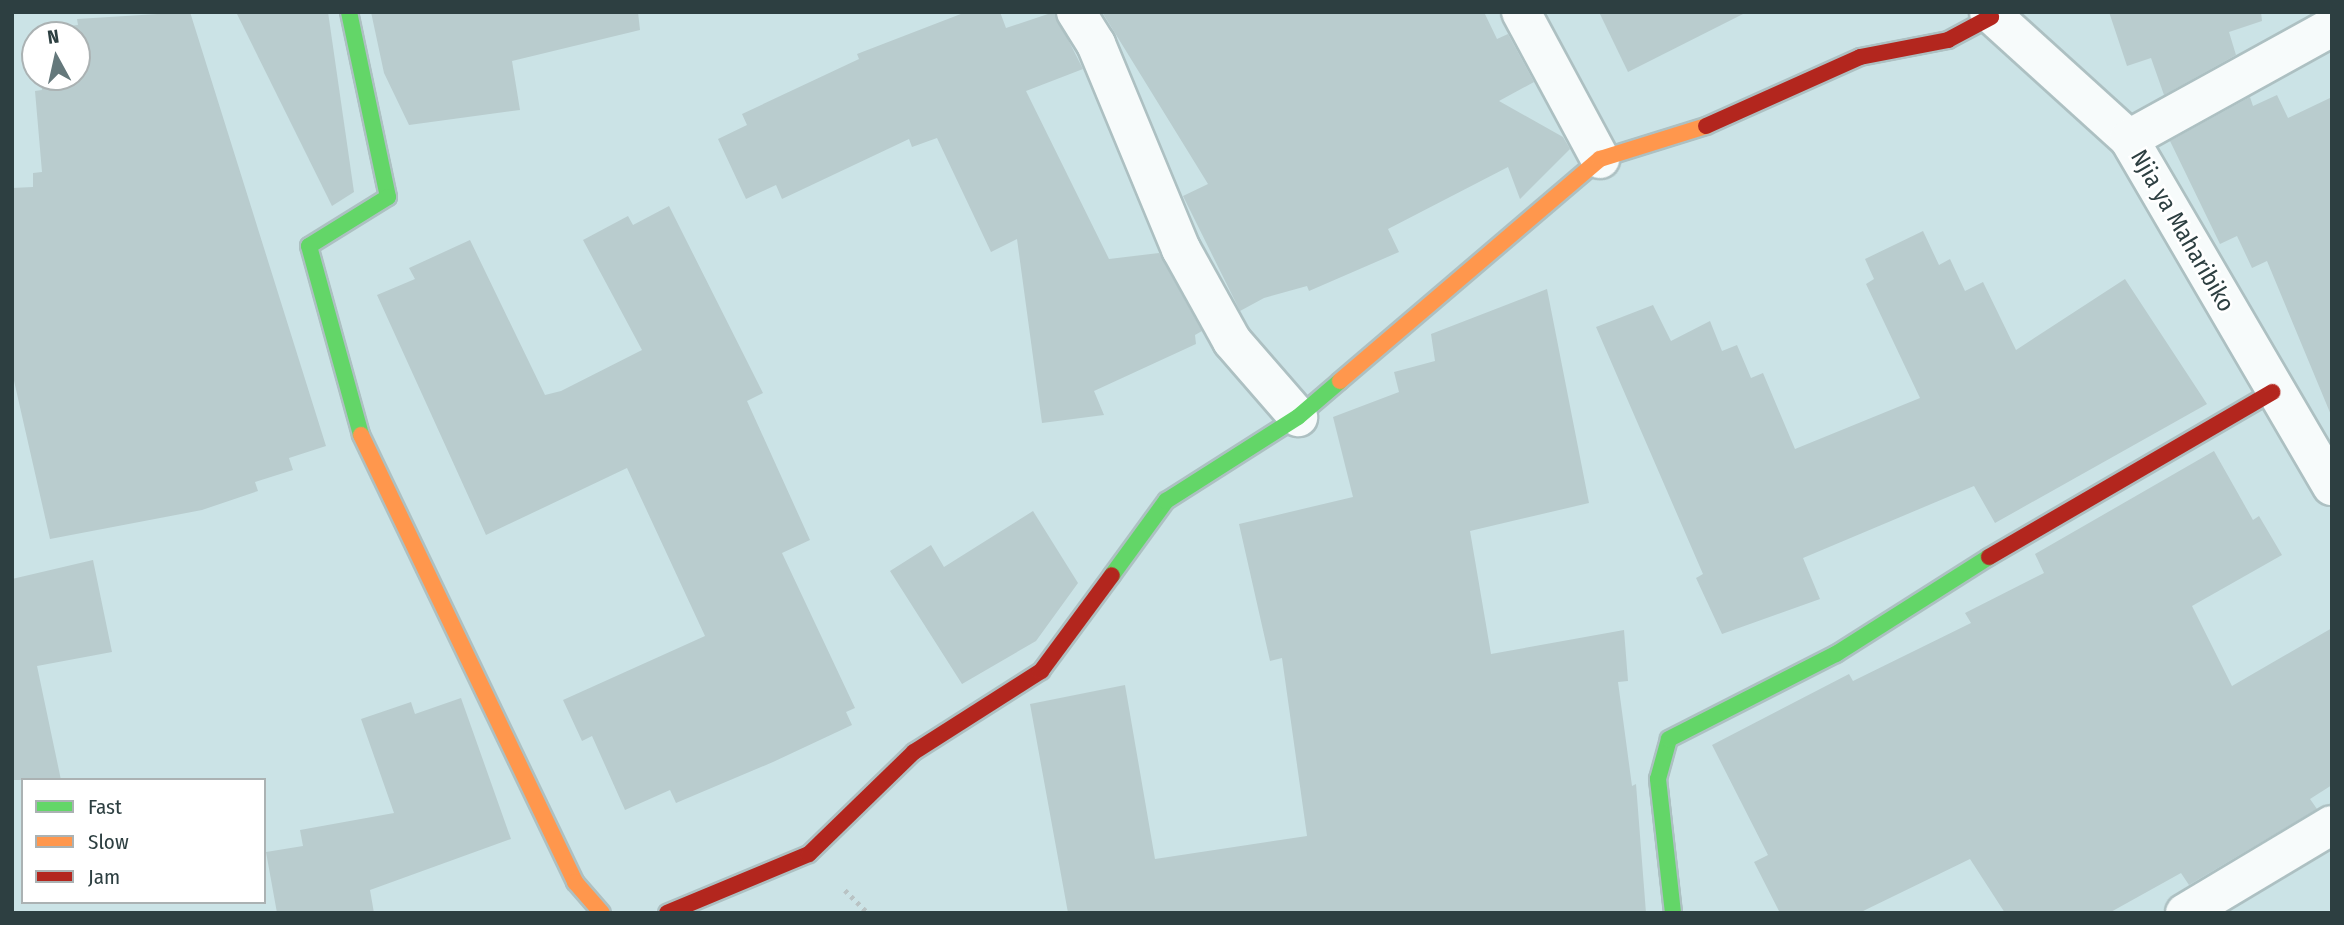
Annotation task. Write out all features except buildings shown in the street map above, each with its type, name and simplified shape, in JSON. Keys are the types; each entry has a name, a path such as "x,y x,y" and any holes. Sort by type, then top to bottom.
{"street":[{"path":"349,12 388,197 309,246 364,444 575,883 603,913"},
{"path":"1076,12 1096,44 1181,249 1232,341 1298,417"},
{"path":"1521,12 1600,159"},
{"path":"667,913 809,854 915,752 1041,671 1166,501 1298,417 1600,159 1681,138 1860,57 1948,40 1990,14"},
{"name":"Njia ya Maharibiko","path":"1990,14 2129,139 2273,392 2319,440 2332,486"},
{"path":"2129,139 2332,27"},
{"path":"1673,913 1658,779 1669,739 1836,654 2048,520 2273,392"},
{"path":"2185,913 2332,825"}],"traffic: fast":[{"path":"349,12 388,197 309,246 361,435"},
{"path":"1112,575 1166,501 1298,417 1340,381"},
{"path":"1673,913 1658,779 1669,739 1836,654 1989,557"}],"traffic: slow":[{"path":"1340,381 1600,159 1706,126"},
{"path":"361,435 575,882 602,913"}],"traffic: jam":[{"path":"1706,126 1860,57 1948,40 1991,17"},
{"path":"1989,557 2273,392"},
{"path":"667,913 809,854 914,752 1041,671 1112,575"}]}
